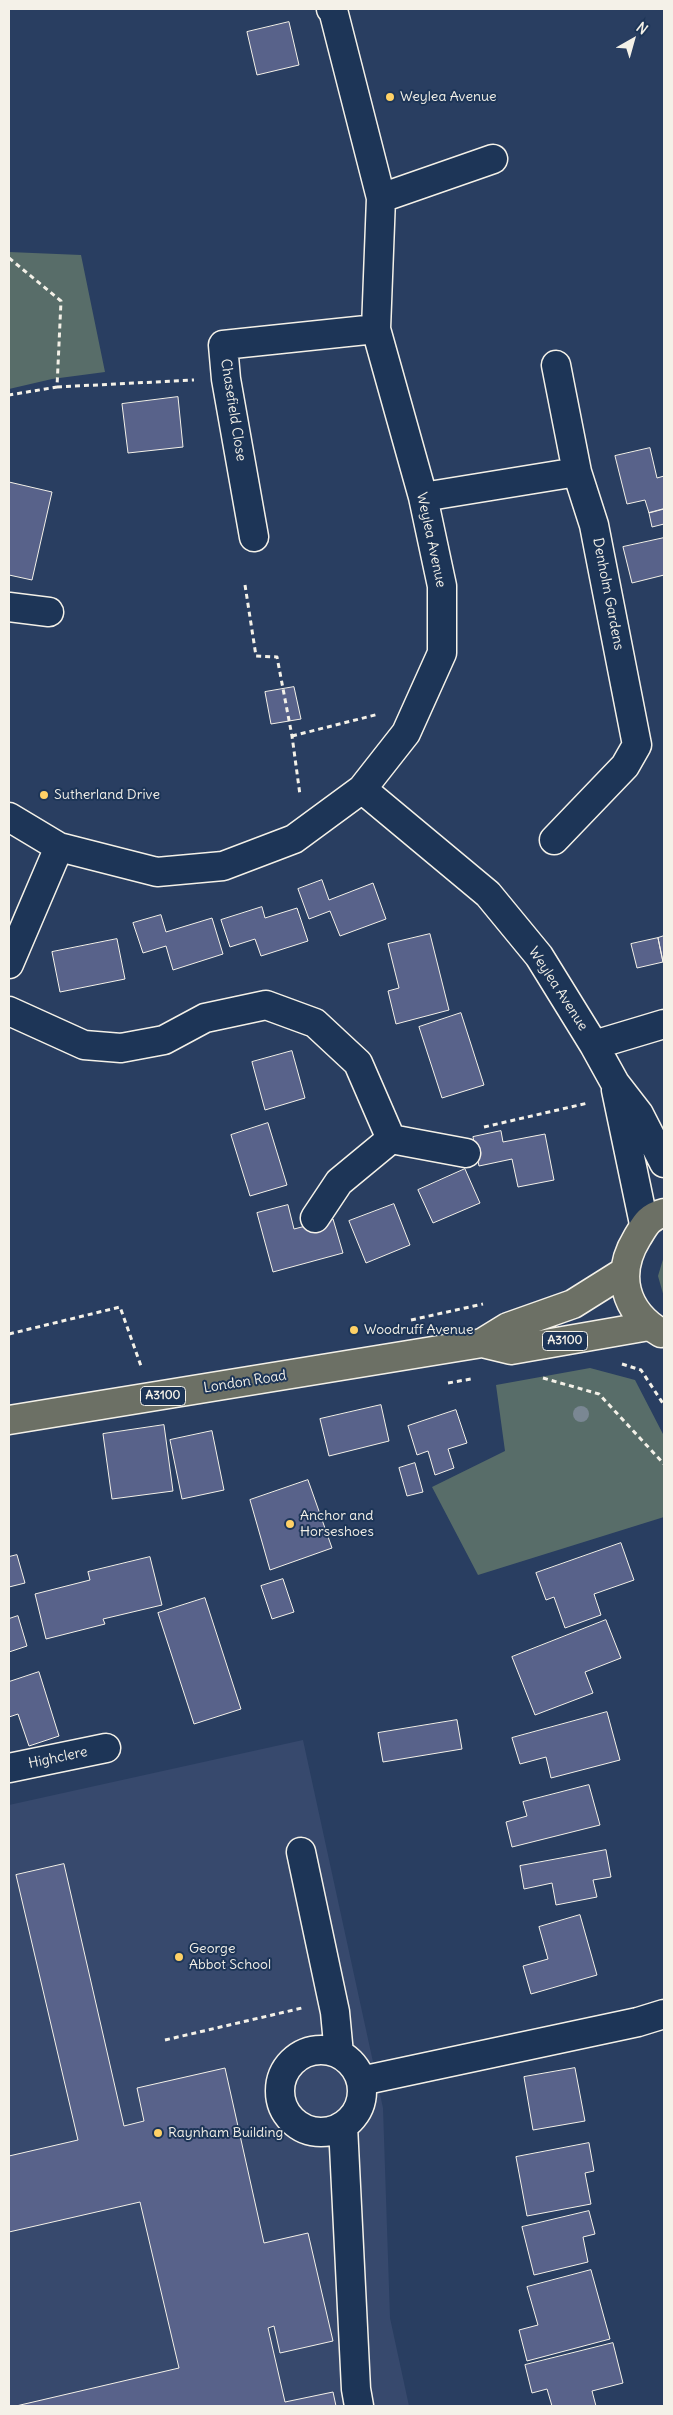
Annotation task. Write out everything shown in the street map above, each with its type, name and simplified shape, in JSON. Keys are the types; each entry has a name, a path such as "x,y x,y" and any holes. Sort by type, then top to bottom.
{"main road":[{"path":"654,1218 629,1251 624,1272 627,1293 633,1306 657,1331"},
{"name":"London Road","path":"9,1420 482,1342 508,1327 573,1304 624,1272"},
{"name":"London Road","path":"482,1342 511,1350 657,1331"}],"street":[{"name":"Weylea Avenue","path":"334,9 381,198 376,329 423,497 442,586 442,653 406,733 362,788 488,894 539,956 594,1044 615,1083 639,1114 664,1163"},
{"path":"381,198 493,159"},
{"name":"Chasefield Close","path":"254,537 226,379 223,345 376,329"},
{"name":"Denholm Gardens","path":"554,840 625,766 637,745 594,525 577,472 556,365"},
{"path":"423,497 577,472"},
{"path":"9,607 49,612"},
{"path":"9,818 59,847 157,872 222,866 294,839 362,788"},
{"path":"9,964 59,847"},
{"path":"9,1011 84,1045 121,1048 164,1040 205,1018 266,1005 315,1023 358,1064 391,1139"},
{"path":"594,1044 664,1024"},
{"name":"Weylea Avenue","path":"615,1083 654,1218"},
{"path":"315,1218 339,1182 391,1139 458,1151"},
{"name":"Highclere","path":"9,1768 106,1748"},
{"path":"301,1852 335,2012 338,2041 361,2081 362,2097 354,2116 343,2126 328,2132 317,2132 298,2126 284,2111 279,2091 285,2070 298,2057 338,2041"},
{"path":"361,2081 643,2021 664,2014"},
{"path":"343,2126 356,2389 359,2406"}],"path":[{"path":"9,258 61,301 57,387"},
{"path":"9,395 57,387 226,379"},
{"path":"245,585 256,656 277,657 292,736 298,793 316,824"},
{"path":"292,736 419,704"},
{"path":"458,1151 456,1134 593,1102"},
{"path":"447,1312 486,1303"},
{"path":"9,1334 120,1307 143,1371 147,1398"},
{"path":"542,1378 599,1394 664,1464"},
{"path":"165,2040 305,2007 338,2041"}],"shaded area":[{"name":"George Abbot School","path":"303,1740 383,2108 390,2318 409,2406 9,2406 9,1805"}],"green space":[{"path":"9,252 81,255 105,372 52,379 9,389"},
{"path":"664,1256 664,1297 658,1276"},
{"path":"590,1368 635,1380 664,1436 664,1517 478,1575 432,1487 505,1451 496,1385"}],"building":[{"path":"289,22 299,65 257,75 247,32"},
{"path":"178,397 183,447 128,453 122,404"},
{"path":"650,448 657,478 664,476 664,509 649,513 645,500 627,504 615,456"},
{"path":"9,482 52,492 32,580 9,575"},
{"path":"664,509 664,524 652,527 649,513"},
{"path":"664,538 664,575 632,583 623,547"},
{"path":"294,687 301,719 271,724 265,692"},
{"path":"322,880 329,900 373,883 386,919 340,936 330,911 309,919 298,889"},
{"path":"262,907 265,918 297,908 308,941 261,956 255,939 230,947 221,920"},
{"path":"161,915 166,932 212,918 223,954 173,970 166,946 143,953 133,923"},
{"path":"430,934 449,1010 396,1024 388,991 399,988 388,944"},
{"path":"664,936 664,961 663,962 658,938"},
{"path":"658,938 663,962 637,968 631,944"},
{"path":"117,939 125,979 60,992 52,952"},
{"path":"461,1013 484,1085 442,1098 419,1027"},
{"path":"292,1051 305,1098 265,1110 252,1062"},
{"path":"268,1123 287,1185 250,1196 231,1135"},
{"path":"501,1131 503,1142 545,1134 554,1180 518,1187 512,1159 479,1166 473,1137"},
{"path":"465,1169 480,1203 433,1223 418,1190"},
{"path":"394,1204 410,1245 366,1263 349,1221"},
{"path":"288,1205 294,1229 333,1219 343,1253 273,1272 257,1213"},
{"path":"381,1405 389,1441 329,1456 320,1419"},
{"path":"456,1410 467,1443 448,1449 454,1468 435,1475 428,1451 417,1455 408,1426"},
{"path":"164,1425 173,1491 112,1499 103,1434"},
{"path":"212,1431 224,1490 182,1499 170,1440"},
{"path":"415,1463 423,1492 407,1496 399,1468"},
{"name":"Anchor and Horseshoes","path":"308,1480 332,1548 270,1570 250,1500"},
{"path":"621,1543 634,1580 594,1594 601,1615 565,1628 554,1597 546,1600 536,1573"},
{"path":"17,1555 25,1583 9,1587 9,1557"},
{"path":"150,1557 162,1605 103,1619 105,1624 46,1639 35,1594 90,1580 88,1572"},
{"path":"283,1579 294,1612 272,1619 261,1586"},
{"path":"205,1598 241,1709 194,1724 158,1613"},
{"path":"18,1616 27,1646 9,1652 9,1619"},
{"path":"606,1620 621,1658 585,1672 593,1693 535,1715 512,1657"},
{"path":"39,1672 59,1736 29,1746 18,1714 9,1717 9,1682"},
{"path":"607,1712 620,1760 551,1778 546,1757 520,1764 512,1738"},
{"path":"457,1720 462,1749 383,1762 378,1733"},
{"path":"589,1785 600,1825 512,1847 506,1822 527,1816 523,1802"},
{"path":"606,1850 611,1877 593,1880 597,1897 556,1905 552,1883 524,1889 520,1866"},
{"name":"Raynham Building","path":"64,1864 124,2126 144,2121 137,2088 225,2068 264,2243 308,2233 333,2341 280,2353 274,2326 268,2328 285,2402 333,2392 336,2406 16,2406 179,2368 140,2202 9,2232 9,2156 78,2140 16,1875"},
{"path":"580,1915 597,1975 531,1994 523,1966 548,1959 539,1927"},
{"path":"575,2068 585,2121 533,2130 524,2077"},
{"path":"589,2143 594,2171 585,2173 591,2204 527,2216 516,2157"},
{"path":"589,2211 595,2234 583,2237 588,2262 534,2275 522,2227"},
{"path":"591,2270 610,2339 527,2361 519,2330 538,2325 527,2287"},
{"path":"613,2343 623,2383 592,2391 596,2406 552,2406 547,2389 532,2393 525,2365"}],"place":[{"name":"Weylea Avenue","path":"390,97"},
{"name":"Sutherland Drive","path":"44,795"},
{"name":"Woodruff Avenue","path":"354,1330"},
{"name":"Anchor and Horseshoes","path":"290,1524"},
{"name":"George Abbot School","path":"179,1957"},
{"name":"Raynham Building","path":"158,2133"}]}
